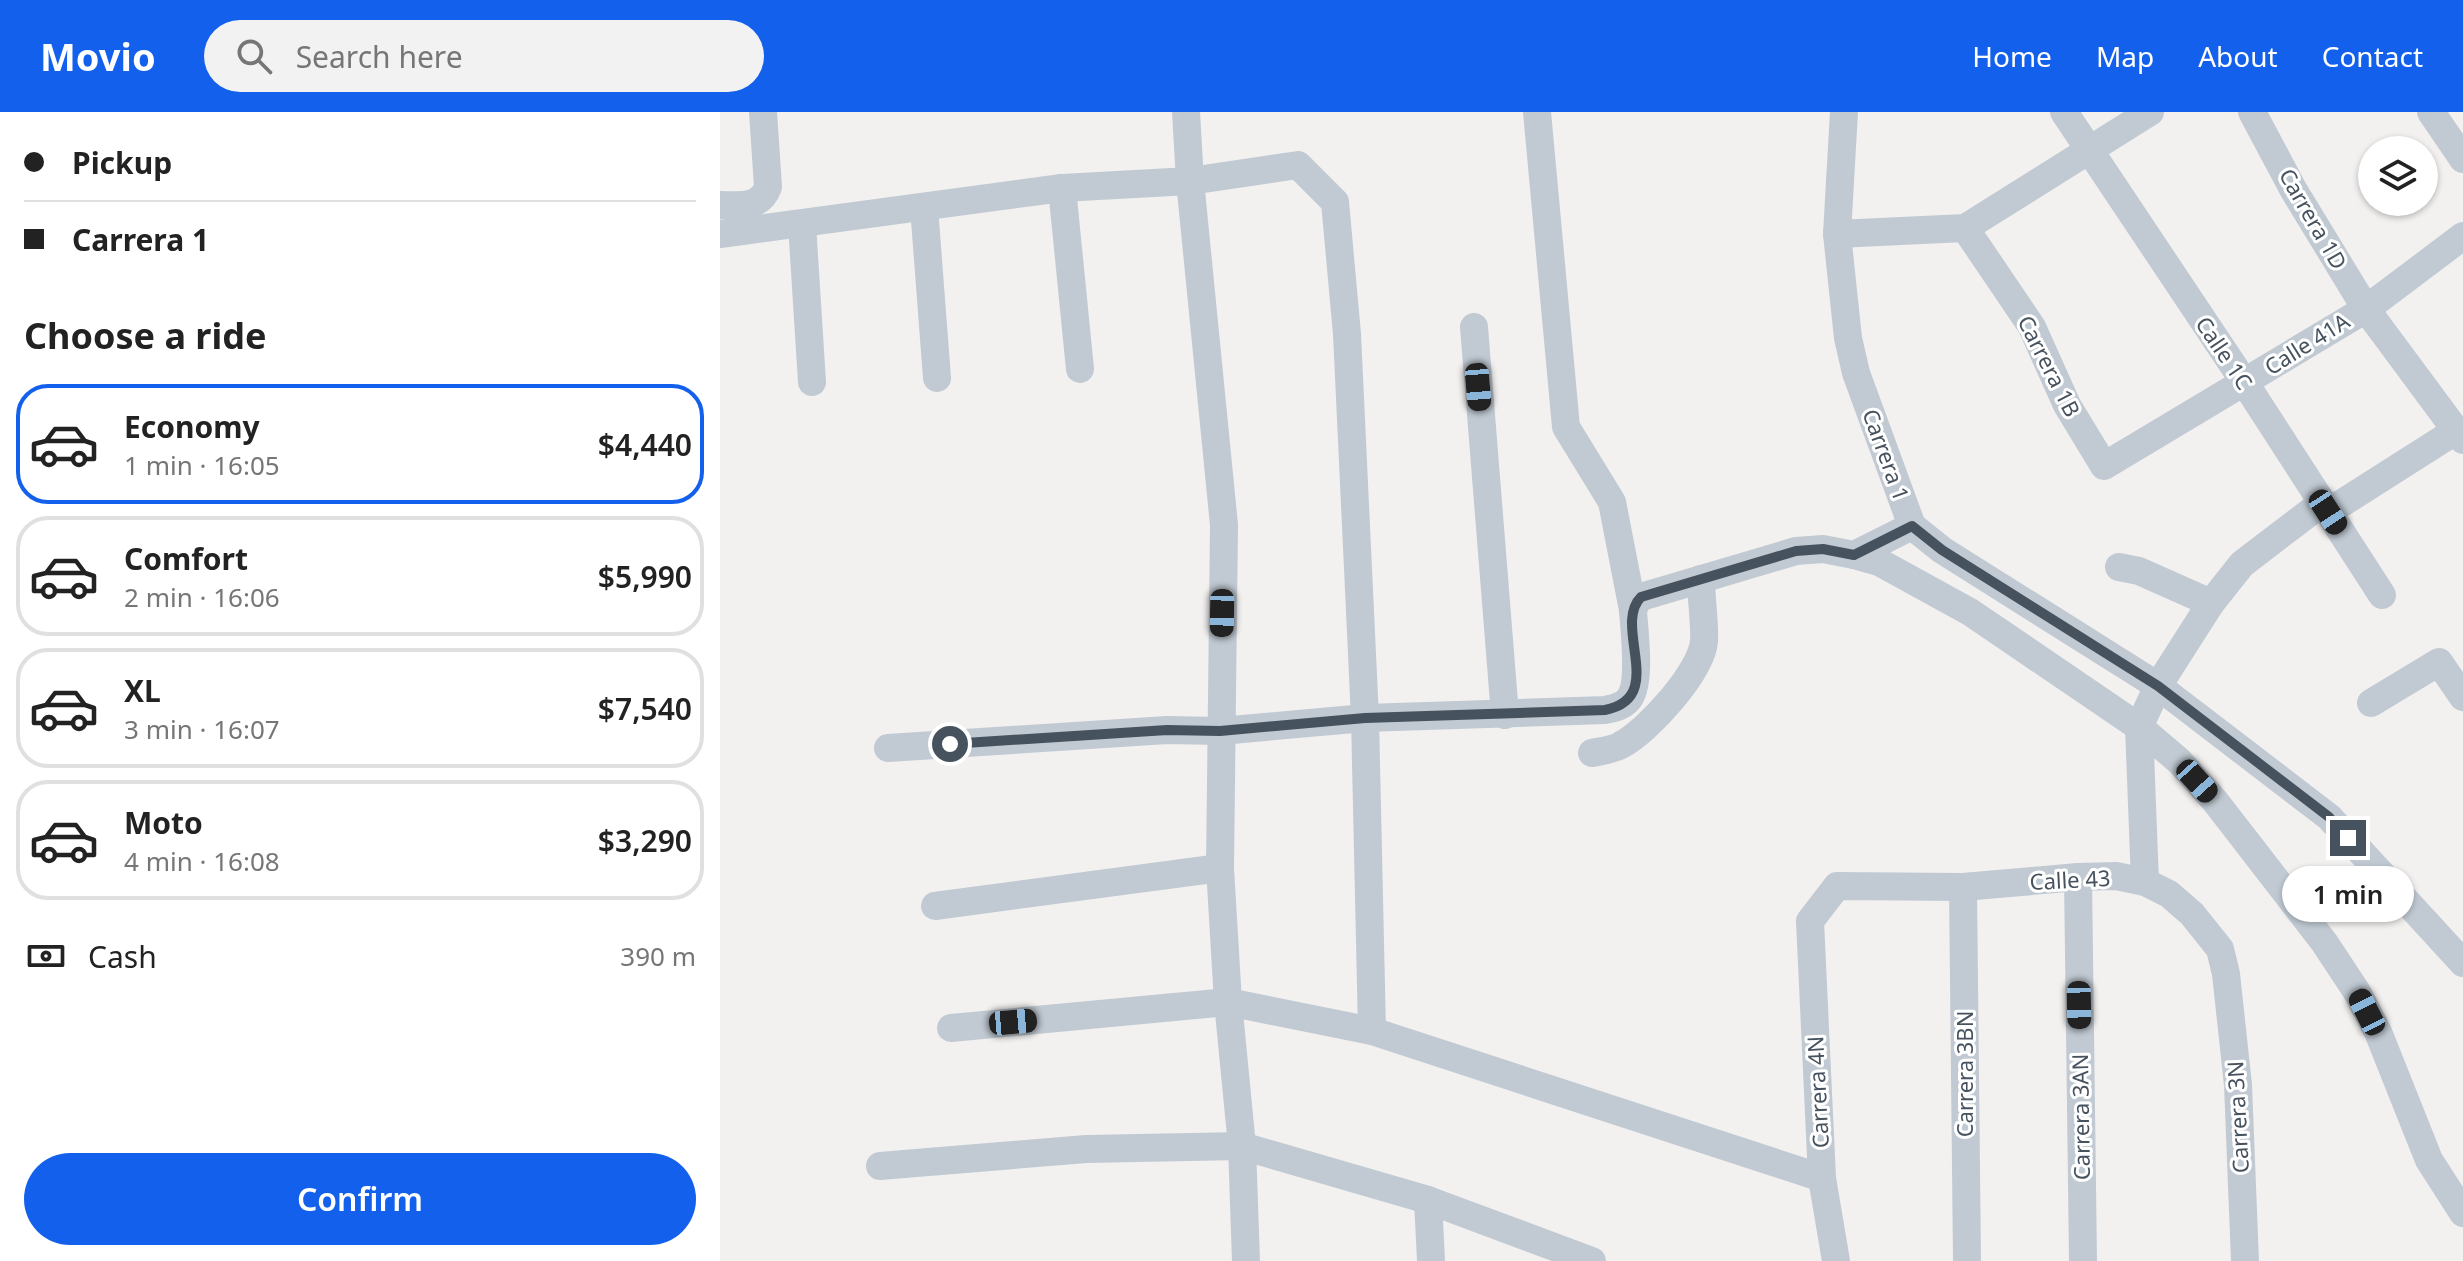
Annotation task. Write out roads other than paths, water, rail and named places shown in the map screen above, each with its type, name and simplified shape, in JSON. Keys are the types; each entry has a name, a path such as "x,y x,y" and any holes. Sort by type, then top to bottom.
{"street":[{"path":"763,112 768,187 739,204 766,229"},
{"path":"1186,112 1224,525 1220,868 1228,1002 1242,1146 1246,1261"},
{"path":"888,748 1167,730 1220,731 1365,718 1605,710 1619,707 1628,700 1634,692 1636,679 1633,610 1612,502 1566,427 1537,112"},
{"name":"Carrera 1","path":"1844,112 1837,234 1848,338 1856,373 1912,526 1942,550 2158,686 2329,817 2463,963"},
{"name":"Calle 1C","path":"2064,112 2382,595"},
{"path":"1837,234 1965,228 2150,112"},
{"name":"Carrera 1D","path":"2252,112 2293,189 2366,309 2460,435"},
{"path":"2431,112 2463,159"},
{"path":"720,234 1062,188 1190,181 1298,165 1335,202 1347,334 1365,718 1372,1031"},
{"path":"1062,188 1080,369"},
{"path":"924,207 937,378"},
{"path":"802,224 812,382"},
{"name":"Carrera 1B","path":"1965,228 2032,327 2067,405 2104,466"},
{"name":"Calle 41A","path":"2104,466 2366,309 2463,236"},
{"path":"1474,327 1505,715"},
{"path":"2145,882 2139,727 2158,686 2211,603 2242,564 2325,508 2460,435"},
{"path":"1854,555 1912,526"},
{"path":"1633,610 1641,597 1796,551 1823,549 1854,555 1879,562 1970,612 2139,727 2179,761 2215,801 2349,979 2378,1032 2429,1160 2463,1213"},
{"path":"2119,567 2139,571 2211,603"},
{"path":"1592,753 1619,746 1635,736 1665,708 1695,666 1704,642 1701,579"},
{"path":"2371,703 2439,662 2463,697"},
{"path":"935,906 1220,868"},
{"name":"Calle 43","path":"1810,921 1837,886 1963,887 2116,876 2145,882 2169,894 2192,914 2220,949 2226,974"},
{"name":"Carrera 3AN","path":"2078,877 2083,1261"},
{"name":"Carrera 3BN","path":"1963,887 1967,1261"},
{"name":"Carrera 4N","path":"1810,921 1822,1178 1836,1261"},
{"name":"Carrera 3N","path":"2226,974 2238,1085 2245,1261"},
{"path":"951,1028 1228,1002 1372,1031 1822,1178"},
{"path":"880,1166 1086,1149 1242,1146 1428,1200 1592,1261"},
{"path":"1428,1200 1430,1261"}]}
